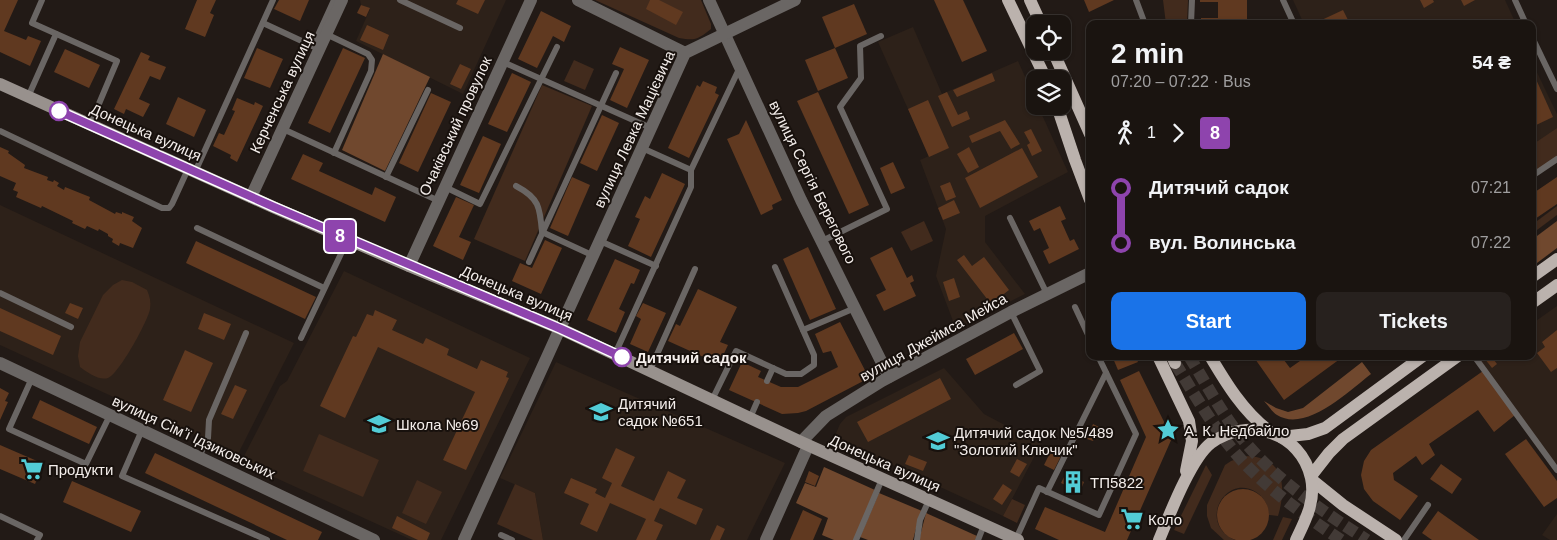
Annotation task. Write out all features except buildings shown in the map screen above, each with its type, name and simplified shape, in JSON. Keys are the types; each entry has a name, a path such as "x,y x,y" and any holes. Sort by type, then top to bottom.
{"main road":[{"path":"1008,0 1042,70"},
{"path":"1030,0 1037,15"},
{"path":"1071,90 1086,115"},
{"path":"1071,90 1086,125"},
{"path":"1061,115 1074,160 1086,190"},
{"path":"1062,115 1086,167"},
{"path":"1536,273 1557,259"},
{"path":"1536,300 1557,285"},
{"path":"1160,360 1189,420 1192,441 1189,462 1178,497"},
{"path":"1212,360 1228,386 1254,419 1276,434 1300,455 1311,478 1312,494 1310,509 1296,540"},
{"path":"1159,540 1196,461 1210,444 1239,430 1253,430 1276,434 1308,434 1325,428 1418,360"},
{"path":"1311,478 1329,453 1343,439 1452,360"},
{"path":"1311,478 1343,505 1396,540"}],"street":[{"name":"Керченська вулиця","path":"251,197 316,48 326,34 342,0"},
{"name":"Очаківський провулок","path":"409,266 531,0"},
{"path":"578,0 685,52"},
{"name":"вулиця Сергія Берегового","path":"709,0 801,200 890,377"},
{"name":"вулиця Левка Мацієвича","path":"464,540 685,52 795,0"},
{"name":"Донецька вулиця","path":"0,84 251,197 409,266 561,329 804,444 1017,540"},
{"name":"вулиця Джеймса Мейса","path":"804,444 826,416 890,377 1011,312 1086,275"},
{"name":"вулиця Сімʼї Ідзиковських","path":"0,363 199,457 352,533 374,540"},
{"path":"766,540 804,444"}],"lane":[{"path":"42,0 32,23 117,62 90,125"},
{"path":"0,131 162,208 169,208 192,170 273,0"},
{"path":"263,23 316,48 334,0"},
{"path":"400,0 460,28"},
{"path":"1136,0 1144,20"},
{"path":"1191,20 1192,0"},
{"path":"1283,0 1291,20"},
{"path":"1515,0 1524,20"},
{"path":"28,97 56,34"},
{"path":"326,34 368,54 372,60 370,71 334,152"},
{"path":"822,241 887,209 840,106 861,78 860,46 881,36"},
{"path":"1536,45 1557,88"},
{"path":"445,187 480,204 557,46"},
{"path":"502,62 651,128"},
{"path":"615,354 691,187 691,170 740,66"},
{"path":"529,262 616,73"},
{"path":"386,177 428,90"},
{"path":"282,129 439,201"},
{"path":"642,148 691,170"},
{"path":"1536,173 1557,159"},
{"path":"516,186 530,193 537,201 541,213 542,232"},
{"path":"1010,218 1047,294"},
{"path":"197,228 324,288"},
{"path":"542,232 594,256"},
{"path":"301,338 348,239"},
{"path":"600,241 656,266"},
{"path":"712,400 736,351 786,374 801,374 814,365 814,355 776,267"},
{"path":"650,370 694,269"},
{"path":"0,293 71,327"},
{"path":"1075,306 1086,330"},
{"path":"803,330 856,307"},
{"path":"1011,312 1040,371 1016,385"},
{"path":"199,457 208,438 209,420 246,333"},
{"path":"1017,540 1039,488 1099,515 1136,434 1100,360"},
{"path":"1477,360 1557,470"},
{"path":"766,381 773,368"},
{"path":"1047,492 1106,373"},
{"path":"32,378 9,429 86,464 110,415"},
{"path":"750,418 757,402"},
{"path":"142,430 122,476 267,540"},
{"path":"856,540 882,479"},
{"path":"916,540 920,520 929,500"},
{"path":"1404,540 1428,505"},
{"path":"0,516 40,535 37,540"},
{"path":"1166,523 1167,540"},
{"path":"978,540 984,525"},
{"path":"501,535 512,540"}],"shaded area":[{"path":"360,0 506,0 463,94 356,41 370,9 361,5"},
{"path":"595,0 701,0 711,24 711,29 696,38 679,38"},
{"path":"1163,0 1188,0 1187,20 1166,20"},
{"path":"1293,0 1505,0 1514,20 1302,20"},
{"path":"913,27 942,94 1018,61 1026,79 1026,115 1042,115 1068,172 985,216 985,242 1025,294 956,329 936,276 946,229 920,160 929,156 878,42"},
{"path":"383,54 430,77 385,171 342,150"},
{"path":"574,60 594,69 585,90 564,81"},
{"path":"1536,70 1557,114 1557,128 1536,143"},
{"path":"542,85 592,106 525,261 474,239"},
{"path":"1557,128 1557,159 1536,173 1536,142"},
{"path":"0,205 294,343 238,454 0,345"},
{"path":"1557,206 1557,215 1536,231 1536,222"},
{"path":"924,221 933,241 911,251 901,232"},
{"path":"1557,221 1557,248 1536,264 1536,237"},
{"name":"Школа №69","path":"344,271 530,358 441,540 412,540 241,462 280,386 287,381"},
{"path":"122,280 132,282 147,290 150,309 139,335 126,358 113,374 104,379 93,376 80,367 78,356 80,342 103,295 113,285"},
{"path":"1557,306 1557,470 1478,362 1481,360 1536,360 1536,321"},
{"name":"Дитячий садок №651","path":"556,362 785,463 747,540 543,540 535,493 500,478"},
{"path":"1362,362 1371,374 1327,408 1314,414 1301,419 1288,419 1275,414 1264,401 1288,412 1303,408"},
{"name":"Дитячий садок №5/489 \"Золотий Ключик\"","path":"944,368 984,414 1041,444 1003,516 834,438 840,424 846,417"},
{"path":"319,434 379,460 363,497 303,471"},
{"path":"1245,456 1258,457 1268,461 1275,467 1280,475 1282,484 1281,505 1278,516 1269,515 1265,502 1256,492 1245,488 1234,489 1220,503 1217,513 1218,523 1224,533 1235,540 1224,540 1211,528 1207,516 1207,505 1225,465"},
{"path":"1206,465 1212,475 1184,534 1174,530"},
{"path":"824,467 875,490 854,540 834,540 822,535 828,518 796,503 805,483 816,487"},
{"path":"417,480 442,492 426,524 402,513"},
{"path":"515,484 535,493 543,540 533,540 497,524"},
{"path":"879,493 922,511 913,540 868,540 860,537"},
{"path":"1012,499 1025,505 1017,523 1003,516"},
{"path":"926,513 977,536 975,540 919,540"},
{"path":"1557,514 1557,540 1550,540 1542,535"},
{"path":"1283,517 1292,519 1282,540 1273,540"}],"tunnel":[{"path":"1191,360 1228,419 1262,461 1295,490 1367,540"},
{"path":"1175,363 1211,420 1241,460 1263,482 1341,540"}],"bus line":[{"name":"8","path":"59,111 409,266 561,329 622,357"}],"place":[{"name":"Дитячий садок","path":"622,357"},
{"name":"Дитячий садок №651","path":"601,412"},
{"name":"Школа №69","path":"379,424"},
{"name":"А. К. Недбайло","path":"1168,430"},
{"name":"Дитячий садок №5/489 \"Золотий Ключик\"","path":"938,441"},
{"name":"Продукти","path":"32,469"},
{"name":"ТП5822","path":"1073,482"},
{"name":"Коло","path":"1132,519"}]}
